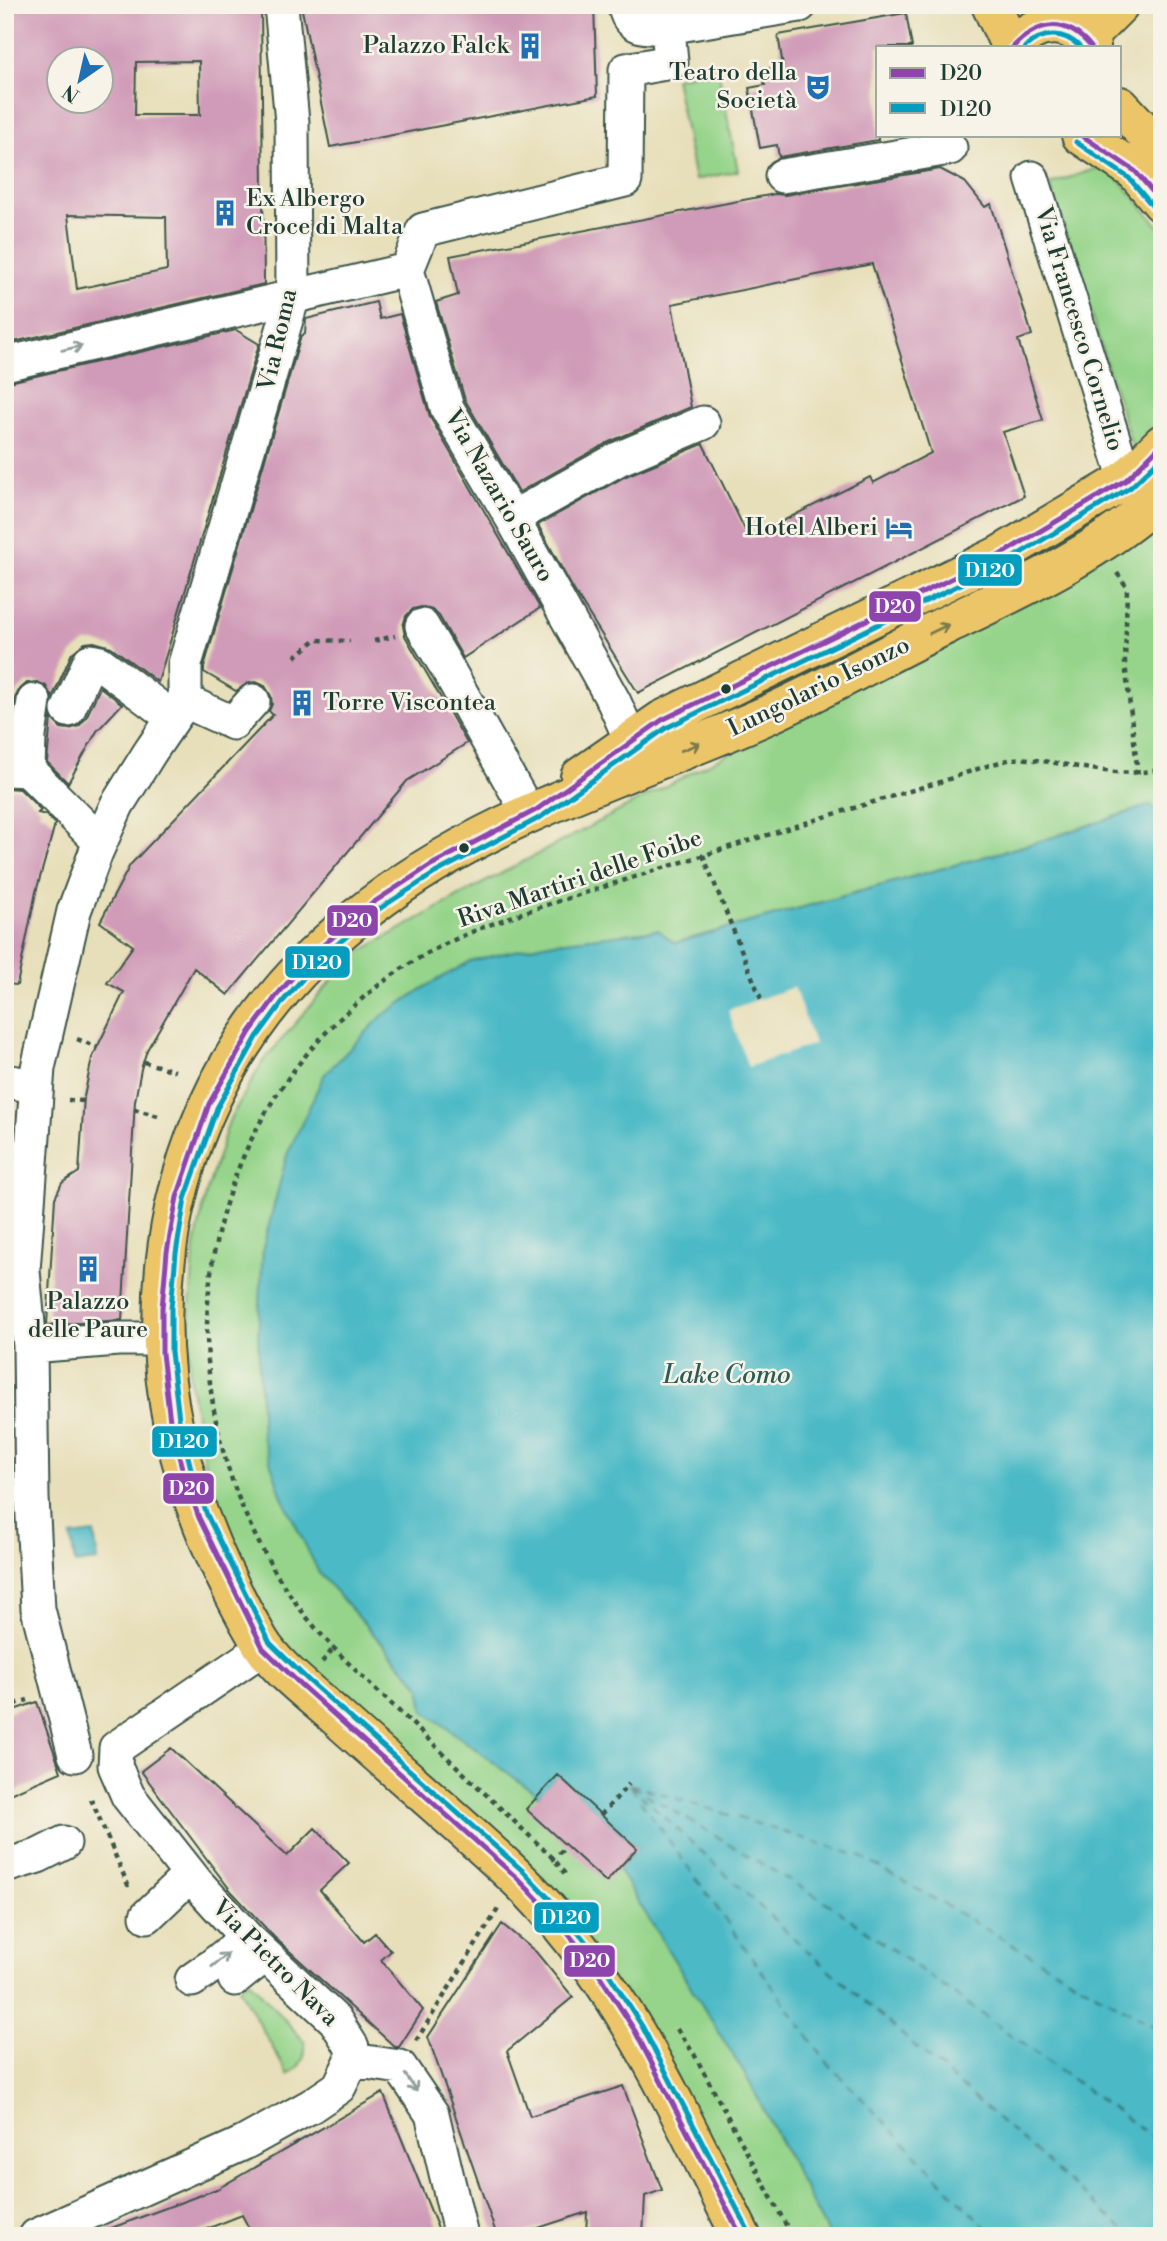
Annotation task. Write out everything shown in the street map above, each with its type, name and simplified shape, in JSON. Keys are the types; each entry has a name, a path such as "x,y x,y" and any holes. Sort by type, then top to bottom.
{"main road":[{"path":"991,5 1012,46"},
{"path":"1013,46 1030,30 1042,26 1070,30 1119,5"},
{"path":"1122,108 1162,152"},
{"path":"1082,136 1135,171 1162,203"},
{"name":"Lungolario Isonzo","path":"639,753 662,720 1000,555 1126,480 1162,444"},
{"name":"Lungolario Isonzo","path":"741,2236 635,2031 600,1976 555,1917 517,1878 263,1648 208,1539 191,1497 170,1421 162,1339 166,1252 183,1174 209,1104 256,1023 314,953 374,902 431,865 639,753 762,718 1013,593 1100,546 1162,496"}],"street":[{"name":"Via Roma","path":"179,709 185,664 293,296 292,122 281,5"},
{"path":"625,5 626,15 634,24 645,28 666,16 800,5"},
{"path":"5,364 407,270 423,230 625,180 626,70 670,62 666,16"},
{"path":"782,176 950,148"},
{"name":"Via Francesco Cornelio","path":"1032,178 1126,480"},
{"name":"Via Nazario Sauro","path":"407,270 447,408 512,518 614,702 639,753"},
{"path":"512,518 618,459 703,423"},
{"path":"422,626 532,812"},
{"path":"68,710 90,661 100,663 179,709 233,723 253,701"},
{"path":"34,701 29,736 16,770 100,842"},
{"path":"75,1755 38,1609 32,1498 29,1332 14,1271 21,1084 74,911 100,842 117,805 179,709"},
{"path":"29,1332 118,1339 162,1339"},
{"name":"Via Pietro Nava","path":"263,1648 116,1748 115,1766 128,1796 183,1866 256,1947 335,2020 352,2047 352,2060"},
{"path":"5,1866 38,1856 64,1843"},
{"path":"147,1916 183,1866"},
{"path":"235,1979 256,1947"},
{"path":"192,1980 256,1947"},
{"path":"36,2236 244,2143 339,2087 352,2060 400,2067 432,2114 461,2236"}],"path":[{"path":"1100,546 1126,587 1125,663 1138,775"},
{"path":"295,657 315,640 351,642"},
{"name":"Riva Martiri delle Foibe","path":"333,1649 292,1598 249,1525 223,1456 212,1408 206,1334 209,1285 223,1213 249,1144 287,1080 318,1042 353,1006 412,962 455,939 500,920 1017,758 1138,775 1162,769"},
{"path":"703,855 761,999"},
{"path":"144,1062 175,1071"},
{"path":"134,1109 158,1116"},
{"path":"5,1707 39,1696"},
{"path":"601,1815 629,1784"},
{"path":"102,1828 128,1885 183,1866"},
{"path":"400,2067 517,1878"}],"green space":[{"path":"718,69 738,171 695,180 675,78"},
{"path":"1107,165 1162,230 1162,422 1133,449 1050,184"},
{"path":"1162,523 1162,820 1151,805 1041,841 674,943 658,930 549,943 471,961 382,1016 319,1573 420,1686 558,1775 637,1848 750,2083 829,2236 755,2236 565,1911 287,1656 220,1548 190,1382 189,1319 195,1245 206,1194 229,1121 262,1063 351,957 472,889"},
{"path":"249,1980 304,2041 302,2060 288,2075 239,1988"}],"water":[{"name":"Lake Como","path":"1151,805 1162,819 1162,2236 829,2236 750,2083 618,1869 637,1848 558,1776 539,1796 424,1711 420,1686 319,1573 282,1497 262,1437 258,1338 263,1248 287,1155 324,1075 382,1016 471,961 549,943 658,930 675,943 1041,841"},
{"path":"94,1533 98,1561 75,1564 71,1536"}],"pier":[{"path":"794,987 814,1044 748,1067 728,1010"}],"building":[{"path":"5,5 261,5 264,284 5,344","holes":["199,61 200,115 135,115 136,62","68,215 166,217 167,270 77,289"]},
{"name":"Palazzo Falck","path":"301,5 594,5 597,96 330,147"},
{"name":"Teatro della Società","path":"906,13 912,46 876,46 878,140 779,157 777,145 760,148 749,88 765,85 762,70 783,66 778,35"},
{"path":"940,169 965,182 985,207 991,204 1032,335 1018,340 1043,420 1003,432 1024,496 638,693 572,587 538,525 626,476 703,444 749,538 870,477 873,483 931,453 872,264 672,304 691,407 609,442 519,492 465,400 436,302 458,295 450,256 775,194 785,195"},
{"path":"376,302 380,319 400,314 430,417 540,608 463,658 439,616 432,610 421,607 413,609 406,616 403,626 405,636 467,743 407,781 228,995 194,968 147,1050 141,1069 135,1101 122,1320 47,1325 55,1198 62,1183 79,1172 84,1097 92,1058 124,992 107,983 133,946 100,922 130,865 273,715 269,711 271,696 265,686 256,682 248,683 236,691 204,672 204,667 301,336 305,334 306,319"},
{"path":"236,330 259,344 158,682 111,647 94,642 85,643 72,653 52,698 46,686 37,682 27,683 19,690 15,698 9,750 5,750 5,383"},
{"path":"100,687 122,704 97,731 68,783 47,762 51,718 61,728 79,726 86,718"},
{"path":"5,788 20,789 41,810 38,813 46,815 55,824 36,892 17,985 5,984"},
{"path":"37,1702 61,1772 5,1796 5,1713"},
{"path":"171,1748 287,1856 315,1828 349,1863 320,1890 364,1942 375,1933 391,1951 381,1960 423,2010 399,2047 395,2047 274,1937 215,1870 141,1771"},
{"path":"558,1775 637,1848 606,1882 526,1809"},
{"path":"502,1924 536,1952 573,1997 507,2051 530,2116 623,2086 662,2190 645,2196 643,2236 586,2236 587,2212 514,2236 497,2236 428,2037"},
{"path":"383,2093 441,2236 253,2236 242,2215 189,2236 98,2236 98,2233 217,2189"}],"ferry route":[{"path":"629,1784 812,1955 1131,2236"},
{"path":"630,1784 860,1856 1162,2031"},
{"path":"632,1786 829,1904 1162,2144"},
{"path":"631,1787 825,2060 994,2236"}],"transit line":[{"name":"D20","path":"1014,46 1033,31 1052,26 1072,31 1090,46"},
{"name":"D120","path":"1026,46 1038,38 1052,35 1067,38 1079,46"},
{"name":"D20","path":"1082,136 1135,171 1162,203"},
{"name":"D120","path":"1076,142 1129,178 1155,209"},
{"name":"D20","path":"741,2236 635,2031 593,1965 555,1917 517,1878 263,1648 199,1518 184,1476 170,1421 162,1353 162,1308 167,1252 177,1197 209,1104 250,1032 277,995 314,953 374,902 431,865 536,810 662,720 1000,555 1126,480 1162,444"},
{"name":"D120","path":"749,2232 642,2026 600,1960 562,1912 523,1871 270,1643 207,1515 192,1473 179,1419 171,1352 171,1308 185,1199 217,1108 257,1037 284,1000 320,959 379,909 435,873 541,817 666,728 1004,563 1131,487 1162,457"}],"place":[{"name":"Palazzo Falck","path":"530,46"},
{"name":"Teatro della Società","path":"818,87"},
{"name":"Ex Albergo Croce di Malta","path":"225,213"},
{"name":"Hotel Alberi","path":"899,528"},
{"name":"Torre Viscontea","path":"302,703"},
{"name":"Palazzo delle Paure","path":"88,1269"}]}
